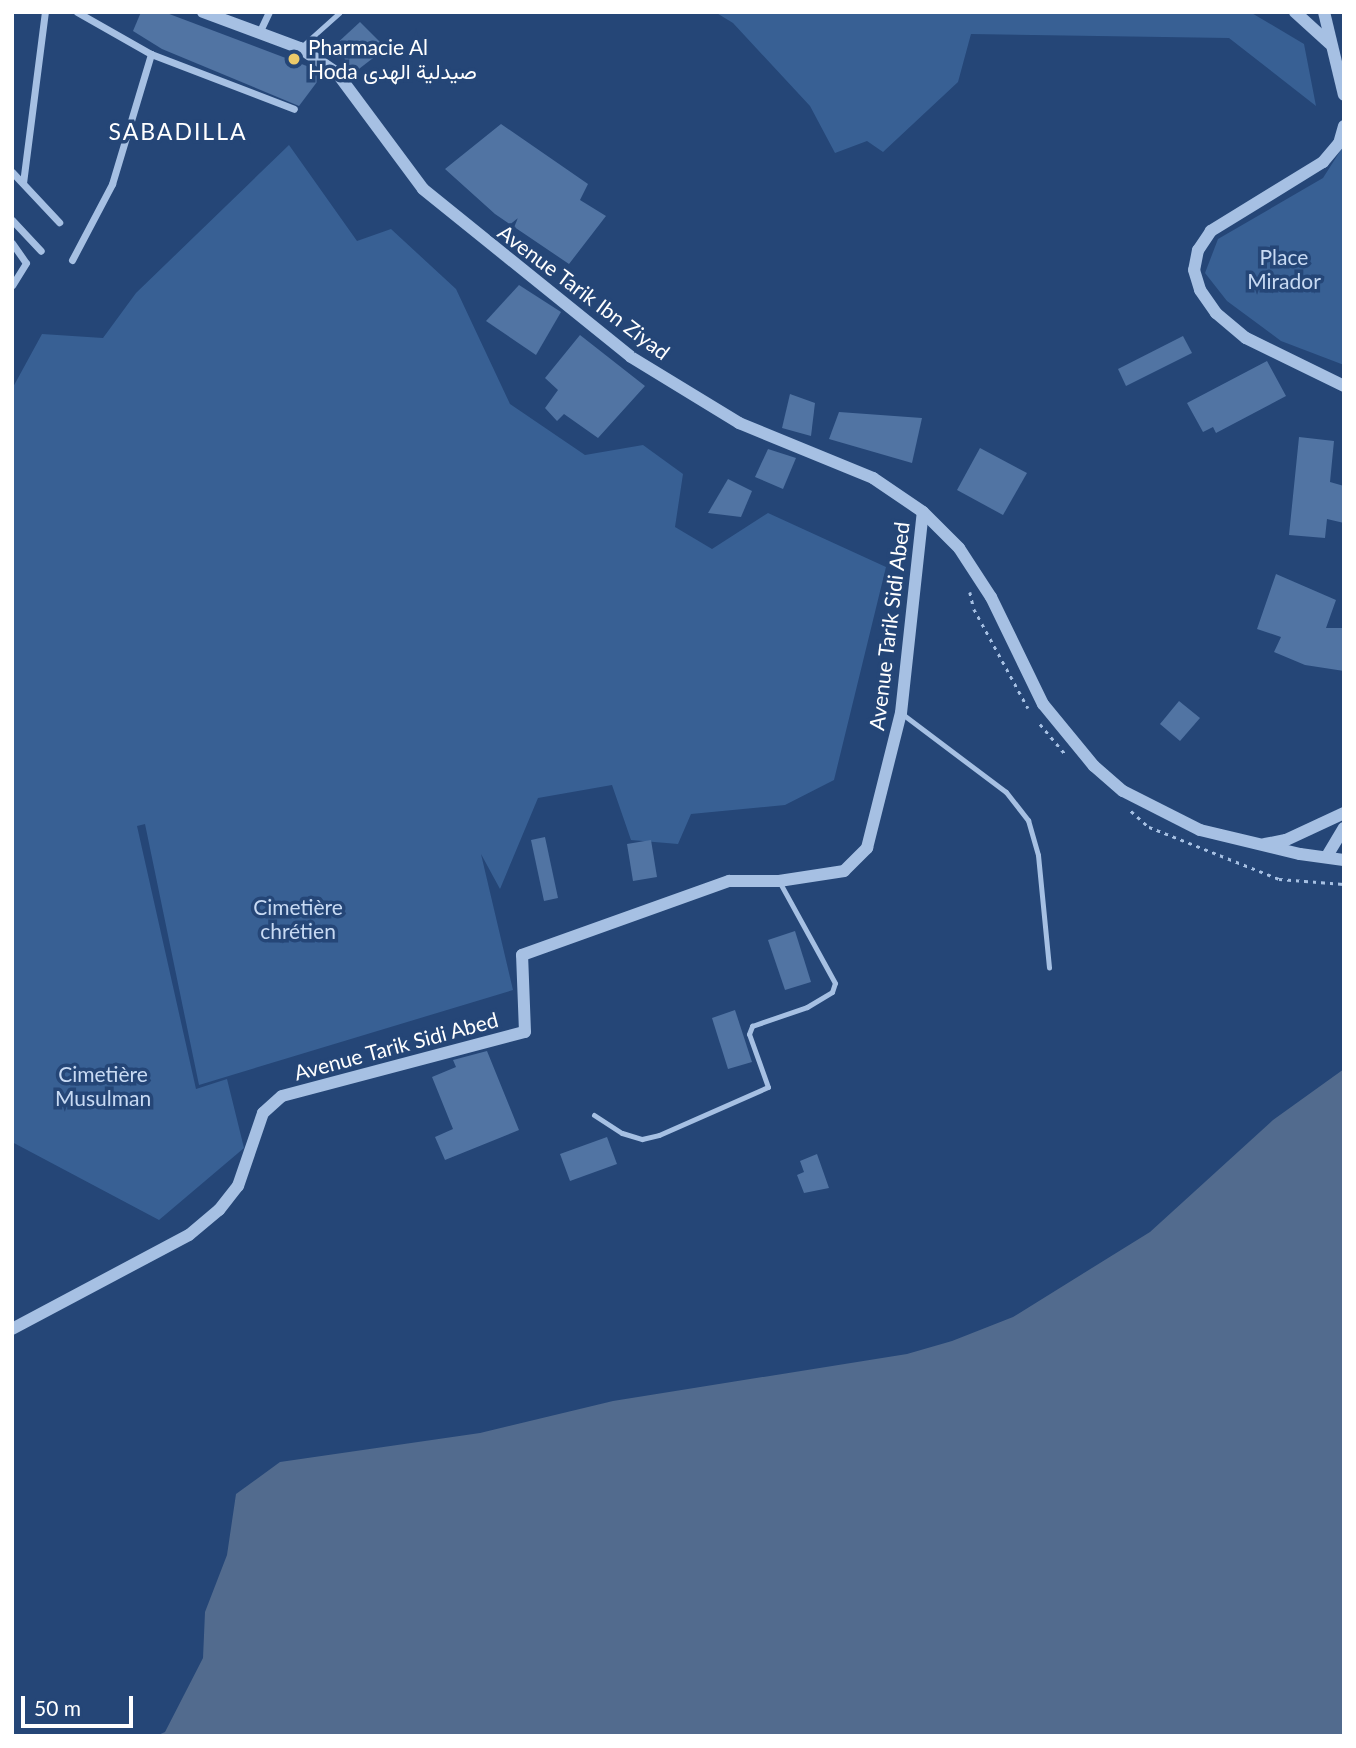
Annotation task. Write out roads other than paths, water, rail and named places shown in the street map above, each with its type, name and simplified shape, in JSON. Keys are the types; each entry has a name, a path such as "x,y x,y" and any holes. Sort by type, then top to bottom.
{"street":[{"path":"23,183 45,12"},
{"path":"77,12 151,54 294,109"},
{"name":"Avenue Tarik Ibn Ziyad","path":"202,12 300,48 337,73 423,189 631,357 739,423 873,478 923,512 959,548 991,597 1043,704 1094,766 1123,791 1189,825 1300,854 1344,860"},
{"path":"259,33 269,12"},
{"path":"1295,12 1330,44"},
{"path":"1324,12 1344,94"},
{"path":"72,260 112,184 151,54"},
{"path":"1344,126 1339,144 1323,162 1212,231 1198,250 1194,270 1200,290 1216,313 1246,338 1344,386"},
{"path":"12,172 59,222"},
{"path":"12,220 41,251"},
{"path":"12,243 26,263 12,285"},
{"name":"Avenue Tarik Sidi Abed","path":"12,1329 189,1235 219,1210 238,1186 263,1112 282,1096 525,1032 522,955 729,881 779,881 844,871 867,848 901,713 923,512"},
{"path":"1262,844 1314,829 1344,813"},
{"path":"1300,854 1314,829"},
{"path":"1327,856 1343,832"}],"lane":[{"path":"300,48 340,12"},
{"path":"901,713 1006,792 1028,820 1038,855 1049,967"},
{"path":"594,1115 622,1133 642,1139 659,1135 768,1087 750,1034 752,1026 807,1007 832,992 835,983 779,881"}],"place":[{"name":"Pharmacie Al Hoda صيدلية الهدى","path":"294,59"}],"district":[{"name":"SABADILLA","path":"178,131"}],"park label":[{"name":"Place Mirador","path":"1284,269"},
{"name":"Cimetière chrétien","path":"298,919"},
{"name":"Cimetière Musulman","path":"103,1086"}]}
